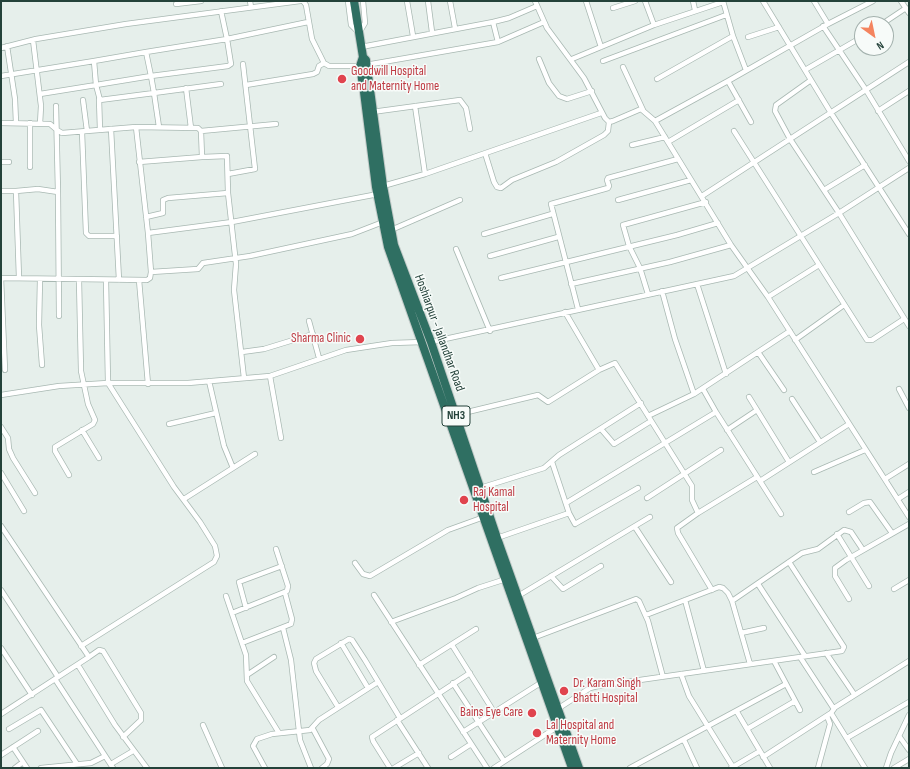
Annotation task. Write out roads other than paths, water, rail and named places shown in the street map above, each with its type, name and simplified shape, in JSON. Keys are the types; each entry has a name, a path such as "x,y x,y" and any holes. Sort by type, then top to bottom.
{"highway":[{"name":"NH3","path":"354,1 359,33"},
{"name":"Hoshiarpur - Jallandhar Road","path":"359,33 363,57 366,60 363,66 378,194 388,247 456,415 497,538 579,768"},
{"name":"Hoshiarpur - Jallandhar Road","path":"363,66 372,112 382,186 394,245 484,517 572,768"}],"street":[{"path":"176,4 201,1"},
{"path":"250,1 251,7"},
{"path":"1,48 33,40 126,24 301,1 306,5 312,38 324,63 329,66 363,66 498,42 544,22"},
{"path":"348,1 351,25 359,33 365,23 363,1"},
{"path":"407,1 413,36"},
{"path":"428,1 432,32"},
{"path":"450,1 455,28"},
{"path":"586,1 601,47"},
{"path":"614,8 635,1"},
{"path":"645,1 654,25"},
{"path":"693,1 695,10"},
{"path":"572,59 654,25 723,1 726,15 746,70"},
{"path":"763,1 831,113 909,234"},
{"path":"815,1 839,52 866,90 909,161"},
{"path":"655,121 825,25 873,1"},
{"path":"894,18 908,10 901,1"},
{"path":"361,47 509,18 536,2 544,22 572,59 592,91 601,113 609,122 608,131 604,135 556,162 523,175 501,188 497,187 494,182 485,153"},
{"path":"40,94 151,76 228,66 231,62 221,11"},
{"path":"603,61 726,15"},
{"path":"1,76 227,39 308,22"},
{"path":"493,22 498,42"},
{"path":"748,37 779,27"},
{"path":"657,79 733,36"},
{"path":"33,40 40,94 40,124"},
{"path":"805,70 854,42"},
{"path":"7,46 12,74 16,123"},
{"path":"146,52 159,127"},
{"path":"539,59 549,83 559,96 567,99 592,91"},
{"path":"94,61 99,99 100,130"},
{"path":"702,196 909,62"},
{"path":"246,86 313,74 317,72 319,66 324,63"},
{"path":"228,174 255,169 243,64"},
{"path":"623,67 643,110 655,121 731,245 768,298 909,517"},
{"path":"734,131 864,337 869,340 907,322 839,213 790,139 775,111 775,107 811,80"},
{"path":"728,81 751,122"},
{"path":"99,99 221,84"},
{"path":"186,88 191,128"},
{"path":"878,111 909,91"},
{"path":"83,100 87,235 98,237 117,236"},
{"path":"372,112 460,100 466,108 470,130"},
{"path":"632,145 666,139 739,100"},
{"path":"56,106 59,316"},
{"path":"415,106 425,174"},
{"path":"609,122 617,120 638,110 643,110"},
{"path":"382,186 425,174 601,113"},
{"path":"1,123 50,124 62,133 159,127 198,128 201,131 276,124"},
{"path":"30,124 30,167"},
{"path":"5,370 1,278 59,280 150,279 151,272 148,233 136,128"},
{"path":"110,129 119,280"},
{"path":"201,131 202,157"},
{"path":"139,162 225,156 228,159 228,193 235,258 234,290 244,378"},
{"path":"578,309 550,204 608,188 608,178 678,159"},
{"path":"1,162 9,162"},
{"path":"824,190 865,165"},
{"path":"1,395 59,386 84,384 148,384 270,376 319,358 370,345 427,342 490,331 578,309 729,278 748,269 909,168"},
{"path":"618,200 691,180"},
{"path":"1,191 38,189 58,192"},
{"path":"16,191 19,278"},
{"path":"146,217 163,213 163,202 165,199 228,193"},
{"path":"148,233 232,222 378,194"},
{"path":"391,230 460,200"},
{"path":"648,294 640,268 629,246 624,224 706,202"},
{"path":"484,234 552,214"},
{"path":"151,272 198,269 203,264 352,234 383,222"},
{"path":"501,278 718,223"},
{"path":"490,256 558,237"},
{"path":"571,284 731,245"},
{"path":"456,249 490,331"},
{"path":"768,298 819,265"},
{"path":"40,279 39,325 42,365"},
{"path":"69,475 54,449 93,424 95,420 88,406 80,360 79,280"},
{"path":"81,646 216,560 217,556 215,546 197,516 184,500 108,383 106,280"},
{"path":"139,280 148,384"},
{"path":"697,284 726,374"},
{"path":"662,291 675,339 694,394"},
{"path":"795,340 844,305"},
{"path":"565,312 599,370"},
{"path":"309,321 319,358"},
{"path":"601,429 614,444 650,418 703,389 790,332"},
{"path":"242,352 264,349 313,334"},
{"path":"758,352 784,390"},
{"path":"456,415 538,395 548,402 599,370 614,363 641,403 692,486 692,500 698,513"},
{"path":"270,376 281,438"},
{"path":"209,381 224,446 233,468"},
{"path":"703,389 780,514"},
{"path":"899,389 909,408"},
{"path":"749,397 789,462"},
{"path":"792,399 820,442"},
{"path":"480,488 532,472 552,462 559,455 641,403"},
{"path":"727,430 757,410"},
{"path":"566,503 716,412"},
{"path":"169,424 216,413"},
{"path":"712,590 677,530 678,527 698,513 789,462 849,424"},
{"path":"1,427 8,438 9,449 13,458 35,493"},
{"path":"82,430 99,458"},
{"path":"647,498 721,450"},
{"path":"814,472 865,450"},
{"path":"184,500 255,454"},
{"path":"552,462 569,513 575,524 638,488"},
{"path":"885,479 909,464"},
{"path":"1,473 24,511"},
{"path":"898,499 909,492"},
{"path":"849,512 864,503 870,502 892,533"},
{"path":"497,538 569,513"},
{"path":"518,596 635,527 650,516"},
{"path":"355,562 364,574 370,576 448,530 484,517"},
{"path":"849,599 835,576 834,570 852,556 909,524"},
{"path":"1,526 89,657"},
{"path":"635,527 671,582"},
{"path":"732,601 804,552 818,549 844,530 849,530 863,550"},
{"path":"838,534 869,586"},
{"path":"1,539 7,535"},
{"path":"242,643 292,624 285,593 288,586 276,549"},
{"path":"558,708 594,687 841,652 844,647 789,562"},
{"path":"246,608 239,582 282,566"},
{"path":"551,576 563,589 601,566"},
{"path":"391,622 456,598 478,588 506,579"},
{"path":"894,589 909,580"},
{"path":"758,584 834,708"},
{"path":"646,615 712,590 723,588 728,593 732,601 750,664"},
{"path":"1,590 112,766 132,751"},
{"path":"232,613 285,593"},
{"path":"374,595 471,744 484,767"},
{"path":"226,596 246,655 247,681 279,733"},
{"path":"533,638 634,598 638,599 646,615 663,678"},
{"path":"685,600 704,671"},
{"path":"283,628 291,660 298,732 302,749 311,768"},
{"path":"742,633 764,628"},
{"path":"419,665 476,629"},
{"path":"338,707 316,671 314,663 316,659 341,643 352,640 428,768"},
{"path":"341,643 368,688"},
{"path":"452,645 494,712"},
{"path":"1,648 32,694"},
{"path":"1,714 100,650 103,651 141,713 141,720 123,737"},
{"path":"826,653 854,694"},
{"path":"247,675 274,657"},
{"path":"774,661 800,710"},
{"path":"763,757 829,715 834,708 854,694 909,661"},
{"path":"78,665 132,751 147,768"},
{"path":"390,768 372,739 374,734 470,673"},
{"path":"681,674 689,696 732,768 760,751"},
{"path":"265,768 254,749 253,744 257,739 279,733 298,732 313,729 319,720 378,682"},
{"path":"463,732 542,682"},
{"path":"453,683 504,761"},
{"path":"630,768 738,712 786,684"},
{"path":"747,729 795,701"},
{"path":"847,738 909,702"},
{"path":"9,729 41,710 77,764"},
{"path":"738,712 770,768"},
{"path":"829,715 847,738 865,768"},
{"path":"818,768 830,724 829,715"},
{"path":"886,768 909,715"},
{"path":"203,725 222,768"},
{"path":"494,768 558,727"},
{"path":"313,729 328,756 328,762 322,768"},
{"path":"1,755 38,731"},
{"path":"899,736 909,750"},
{"path":"684,740 697,768"},
{"path":"451,757 471,744"},
{"path":"13,747 27,768"},
{"path":"394,768 419,753"},
{"path":"41,768 92,763 105,756"},
{"path":"894,768 909,760"},
{"path":"14,768 23,762"}],"place":[{"name":"Goodwill Hospital and Maternity Home","path":"342,79"},
{"name":"Sharma Clinic","path":"360,339"},
{"name":"Raj Kamal Hospital","path":"464,500"},
{"name":"Dr. Karam Singh Bhatti Hospital","path":"564,691"},
{"name":"Bains Eye Care","path":"532,713"},
{"name":"Lal Hospital and Maternity Home","path":"537,733"}]}
